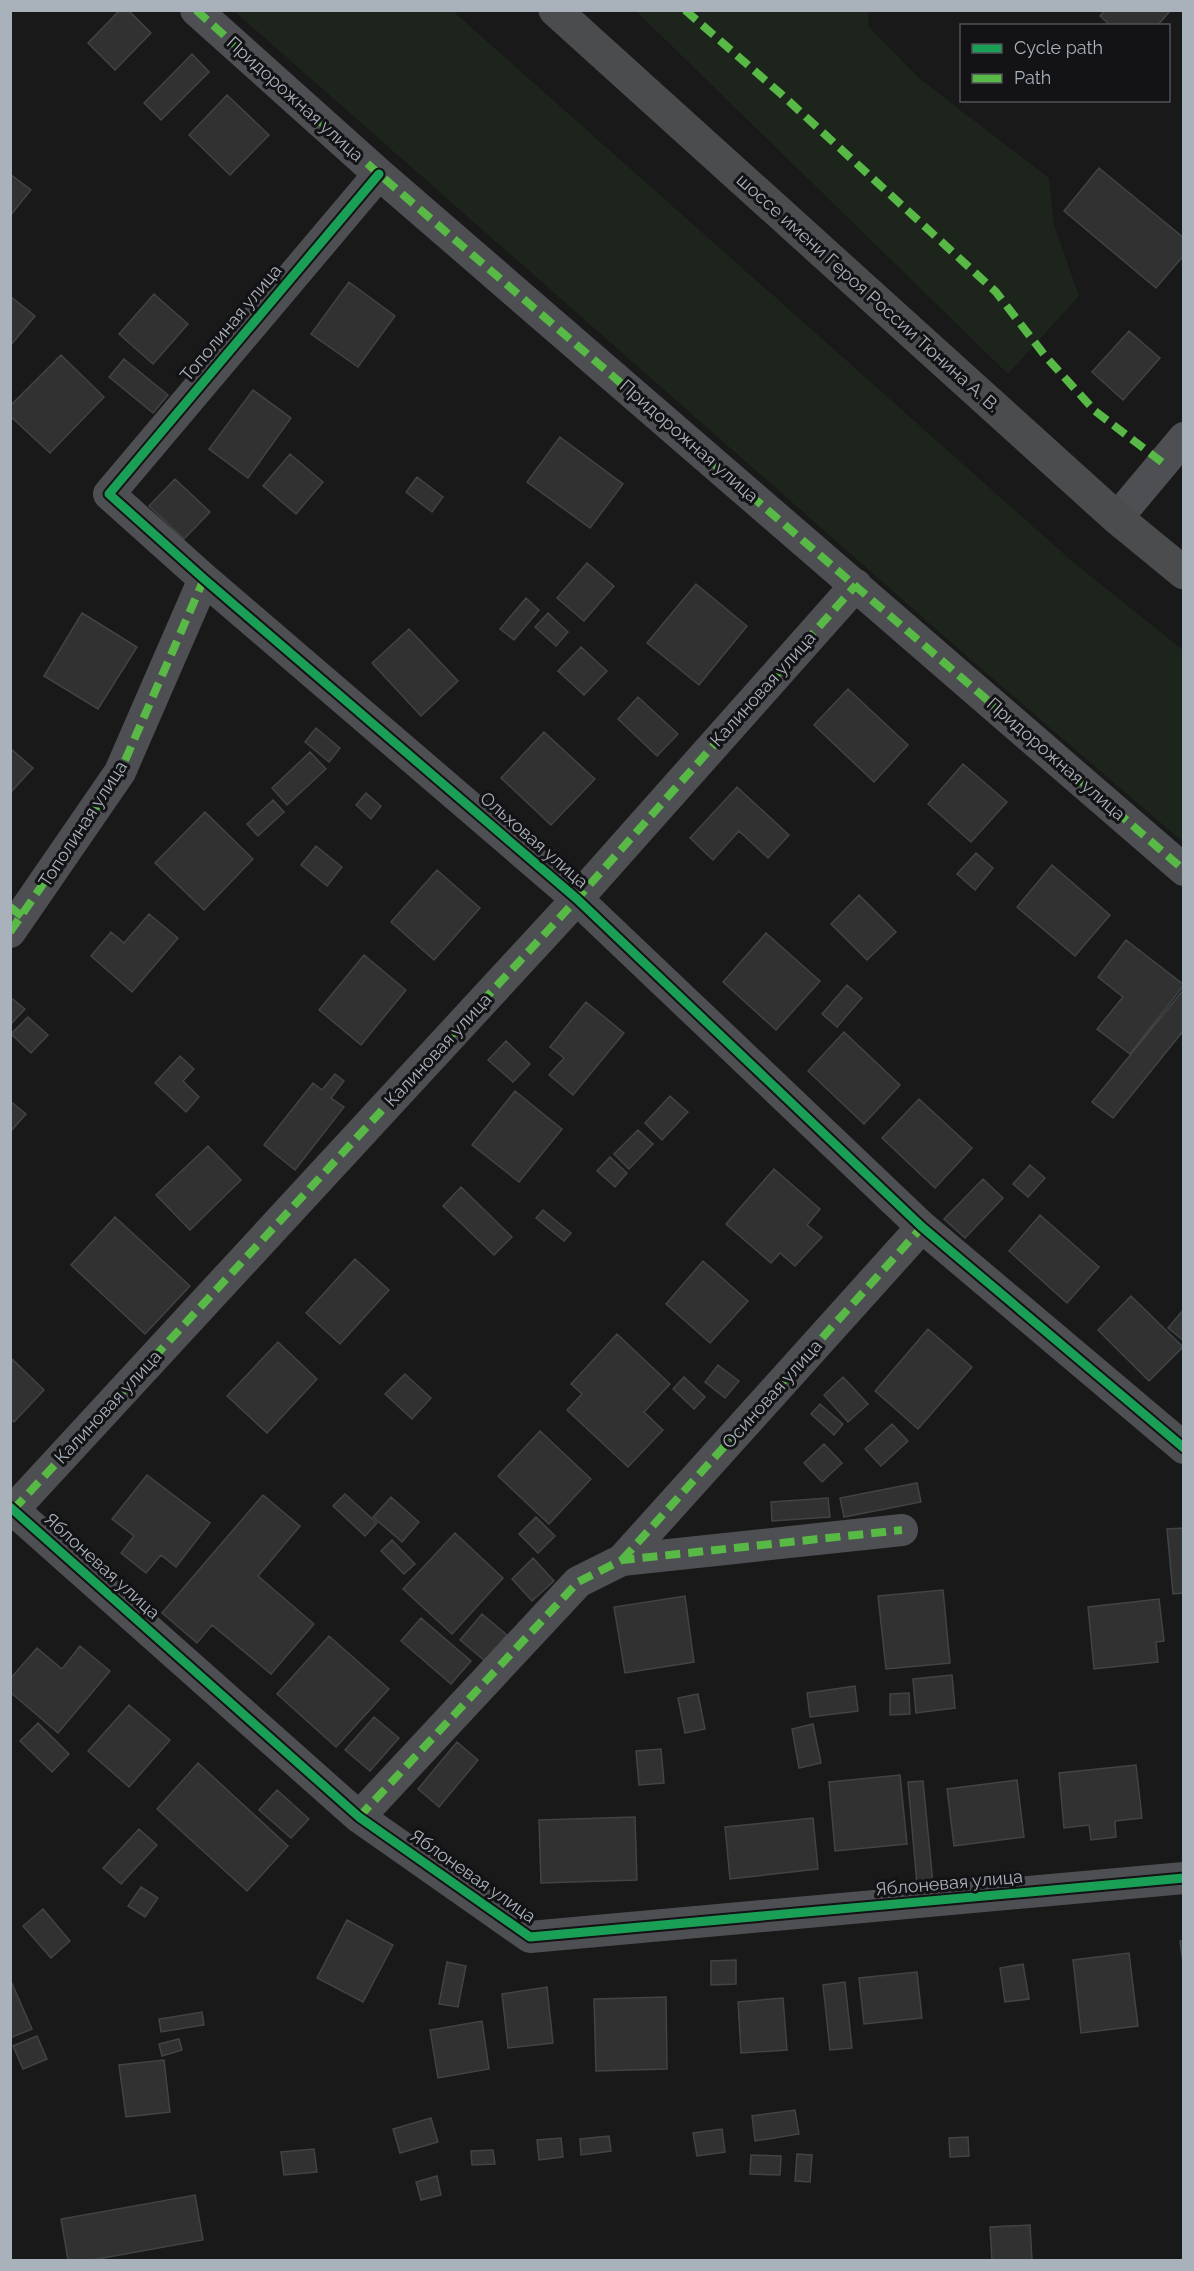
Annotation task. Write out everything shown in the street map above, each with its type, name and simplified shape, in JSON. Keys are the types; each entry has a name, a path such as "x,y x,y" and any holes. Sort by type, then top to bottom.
{"main road":[{"name":"шоссе имени Героя России Тюнина А. В.","path":"555,10 1117,518 1184,573"}],"street":[{"name":"Придорожная улица","path":"196,10 379,174 1184,870"},
{"name":"Тополиная улица","path":"109,494 379,174"},
{"path":"1117,518 1184,438"},
{"name":"Ольховая улица","path":"109,494 204,579 577,899 922,1227 1184,1448"},
{"name":"Тополиная улица","path":"15,918 120,772 204,579"},
{"name":"Калиновая улица","path":"12,1508 577,899 856,585"},
{"name":"Осиновая улица","path":"622,1560 922,1227"},
{"name":"Яблоневая улица","path":"12,1508 358,1817 531,1937 1184,1878"},
{"path":"358,1817 578,1582 622,1560 902,1530"}],"shaded area":[{"path":"234,11 453,11 1073,562 1183,650 1183,842 970,659"},
{"path":"636,11 868,11 869,27 920,79 1049,178 1054,225 1079,296 1008,374"}],"building":[{"path":"120,10 128,10 151,33 115,70 88,43"},
{"path":"1105,10 1170,11 1159,24 1109,24 1100,16"},
{"path":"192,54 209,72 161,120 144,103"},
{"path":"227,95 269,135 230,175 189,135"},
{"path":"1099,168 1184,238 1184,255 1156,288 1064,211"},
{"path":"10,174 31,190 10,216"},
{"path":"349,282 395,316 358,367 311,334"},
{"path":"154,294 188,324 153,364 119,334"},
{"path":"10,296 35,316 10,346"},
{"path":"1129,331 1160,358 1123,400 1092,372"},
{"path":"61,355 104,397 50,453 10,416 10,406"},
{"path":"124,359 168,395 153,413 109,377"},
{"path":"253,390 291,418 248,478 209,449"},
{"path":"560,437 623,484 590,528 527,482"},
{"path":"290,454 323,482 296,514 263,486"},
{"path":"417,477 443,497 432,512 406,492"},
{"path":"175,479 210,512 184,539 149,506"},
{"path":"587,563 614,586 584,621 557,598"},
{"path":"696,584 747,626 699,685 647,643"},
{"path":"526,598 539,610 514,640 500,629"},
{"path":"82,613 137,647 98,709 44,676"},
{"path":"548,613 568,632 556,646 535,627"},
{"path":"409,629 458,681 421,716 372,663"},
{"path":"581,647 607,671 584,695 558,671"},
{"path":"848,689 908,745 874,782 814,725"},
{"path":"638,697 678,734 657,756 618,719"},
{"path":"316,728 340,748 329,762 305,742"},
{"path":"544,732 595,779 551,825 501,778"},
{"path":"10,748 33,768 10,793"},
{"path":"310,752 326,769 287,805 272,788"},
{"path":"963,764 1007,802 971,842 928,804"},
{"path":"737,787 789,835 768,858 739,831 713,860 690,838"},
{"path":"366,793 381,806 371,819 356,805"},
{"path":"273,800 284,812 258,836 247,824"},
{"path":"205,812 253,859 204,910 155,863"},
{"path":"316,846 342,867 327,886 301,865"},
{"path":"976,853 993,868 975,890 957,874"},
{"path":"1052,865 1110,915 1075,956 1017,907"},
{"path":"437,870 480,908 434,960 391,922"},
{"path":"859,895 896,932 867,960 831,924"},
{"path":"149,914 178,938 132,992 91,956 111,932 124,943"},
{"path":"766,933 820,981 776,1030 723,982"},
{"path":"1126,940 1184,985 1130,1054 1097,1029 1123,997 1098,977"},
{"path":"364,955 406,990 361,1045 319,1010"},
{"path":"847,985 862,998 837,1027 822,1014"},
{"path":"1184,989 1184,1030 1113,1118 1092,1102"},
{"path":"10,997 25,1009 10,1025"},
{"path":"586,1002 624,1033 573,1095 549,1075 564,1058 550,1047"},
{"path":"28,1017 48,1035 31,1053 11,1034"},
{"path":"844,1032 900,1085 864,1124 808,1071"},
{"path":"506,1041 530,1064 513,1082 488,1060"},
{"path":"180,1056 194,1069 183,1081 199,1097 186,1112 155,1083"},
{"path":"335,1074 344,1081 331,1098 344,1107 295,1170 264,1145 313,1083 322,1090"},
{"path":"515,1091 562,1129 519,1182 472,1145"},
{"path":"670,1096 688,1112 662,1140 645,1123"},
{"path":"919,1099 972,1148 935,1188 882,1138"},
{"path":"10,1101 26,1114 10,1132"},
{"path":"638,1130 653,1144 629,1169 614,1154"},
{"path":"208,1146 241,1180 190,1230 156,1195"},
{"path":"610,1157 627,1173 615,1187 597,1171"},
{"path":"1030,1165 1045,1178 1028,1197 1013,1184"},
{"path":"774,1169 820,1209 807,1225 822,1237 795,1266 780,1253 771,1263 726,1224"},
{"path":"983,1179 1003,1198 965,1238 944,1219"},
{"path":"461,1187 512,1237 494,1255 443,1206"},
{"path":"543,1210 571,1233 564,1241 536,1218"},
{"path":"1040,1215 1099,1267 1067,1303 1009,1251"},
{"path":"115,1217 190,1286 145,1334 71,1265"},
{"path":"355,1259 389,1290 340,1344 306,1313"},
{"path":"703,1261 748,1301 710,1343 666,1304"},
{"path":"1131,1296 1183,1347 1149,1381 1098,1330"},
{"path":"1184,1309 1184,1341 1168,1328"},
{"path":"928,1329 972,1367 918,1429 875,1391"},
{"path":"617,1334 670,1384 644,1412 663,1430 628,1467 567,1410 582,1394 571,1384"},
{"path":"278,1342 317,1379 267,1433 227,1396"},
{"path":"12,1359 44,1390 14,1422 10,1418"},
{"path":"718,1365 739,1381 725,1398 705,1382"},
{"path":"405,1374 431,1398 412,1419 385,1394"},
{"path":"684,1377 705,1397 694,1409 673,1389"},
{"path":"843,1377 868,1404 848,1422 824,1395"},
{"path":"820,1404 843,1424 834,1435 811,1414"},
{"path":"892,1424 908,1441 881,1466 865,1449"},
{"path":"540,1431 591,1479 549,1524 498,1476"},
{"path":"824,1444 842,1463 822,1482 804,1463"},
{"path":"147,1475 210,1523 176,1567 161,1555 146,1573 121,1553 134,1536 112,1519"},
{"path":"917,1483 921,1502 844,1517 840,1498"},
{"path":"345,1494 377,1523 365,1536 333,1506"},
{"path":"263,1495 300,1526 258,1576 314,1624 271,1674 212,1625 197,1643 162,1613"},
{"path":"391,1497 419,1522 402,1542 373,1517"},
{"path":"828,1498 830,1517 772,1521 771,1502"},
{"path":"536,1517 555,1536 538,1553 519,1534"},
{"path":"1184,1528 1184,1593 1173,1594 1167,1529"},
{"path":"455,1533 503,1578 452,1634 403,1589"},
{"path":"392,1540 415,1564 404,1574 381,1551"},
{"path":"533,1558 554,1581 532,1601 512,1579"},
{"path":"943,1590 950,1663 886,1669 878,1596"},
{"path":"685,1596 694,1662 625,1673 614,1607"},
{"path":"1159,1599 1164,1641 1156,1642 1158,1662 1094,1669 1088,1607"},
{"path":"482,1614 507,1635 485,1661 460,1640"},
{"path":"421,1618 471,1661 451,1684 401,1641"},
{"path":"329,1636 389,1689 336,1747 277,1694"},
{"path":"80,1646 110,1671 58,1733 10,1692 10,1679 37,1648 62,1669"},
{"path":"952,1675 955,1708 916,1713 913,1679"},
{"path":"855,1686 858,1711 810,1717 807,1693"},
{"path":"909,1693 910,1714 890,1715 890,1694"},
{"path":"698,1694 705,1729 685,1733 678,1698"},
{"path":"129,1705 170,1740 129,1787 88,1751"},
{"path":"374,1717 399,1738 370,1771 345,1750"},
{"path":"38,1723 69,1754 52,1772 20,1741"},
{"path":"813,1724 821,1763 799,1768 792,1729"},
{"path":"457,1742 478,1760 439,1807 418,1789"},
{"path":"661,1749 664,1783 639,1785 636,1751"},
{"path":"198,1763 288,1846 247,1891 157,1809"},
{"path":"1136,1765 1142,1818 1115,1821 1116,1837 1091,1840 1089,1825 1064,1828 1059,1773"},
{"path":"900,1775 907,1844 835,1851 829,1782"},
{"path":"1017,1780 1024,1837 954,1846 947,1789"},
{"path":"923,1781 933,1884 917,1885 908,1782"},
{"path":"277,1790 309,1819 291,1838 259,1810"},
{"path":"635,1817 637,1880 541,1883 539,1820"},
{"path":"813,1818 818,1869 730,1879 725,1827"},
{"path":"139,1829 157,1845 121,1884 103,1868"},
{"path":"141,1887 158,1898 145,1917 128,1906"},
{"path":"43,1909 70,1941 51,1958 23,1926"},
{"path":"347,1920 393,1945 363,2002 317,1978"},
{"path":"1184,1940 1184,1970 1180,1941"},
{"path":"1129,1953 1138,2026 1081,2033 1073,1960"},
{"path":"736,1960 736,1984 711,1985 711,1961"},
{"path":"447,1962 466,1966 458,2007 439,2004"},
{"path":"1023,1964 1029,1999 1005,2002 1000,1968"},
{"path":"917,1972 922,2018 864,2024 859,1978"},
{"path":"10,1979 32,2029 10,2038"},
{"path":"845,1982 852,2048 830,2050 823,1985"},
{"path":"547,1987 553,2043 508,2048 502,1994"},
{"path":"666,1997 667,2069 596,2071 594,1999"},
{"path":"783,1998 787,2050 741,2053 738,2002"},
{"path":"202,2012 204,2025 161,2032 159,2019"},
{"path":"482,2021 489,2069 438,2078 430,2030"},
{"path":"37,2036 47,2059 23,2069 13,2046"},
{"path":"179,2039 182,2050 162,2056 159,2044"},
{"path":"164,2060 170,2112 126,2117 119,2065"},
{"path":"795,2110 799,2134 755,2141 752,2116"},
{"path":"431,2118 438,2142 400,2153 393,2129"},
{"path":"722,2129 725,2152 697,2156 693,2133"},
{"path":"609,2136 611,2151 581,2155 580,2139"},
{"path":"968,2137 969,2156 950,2157 949,2138"},
{"path":"561,2138 563,2157 539,2160 537,2140"},
{"path":"314,2149 317,2172 284,2175 281,2152"},
{"path":"493,2150 495,2164 472,2165 471,2151"},
{"path":"797,2154 812,2155 810,2182 795,2181"},
{"path":"751,2155 781,2156 780,2175 750,2174"},
{"path":"437,2176 441,2195 421,2200 416,2182"},
{"path":"195,2195 203,2240 92,2260 68,2260 61,2219"},
{"path":"1030,2225 1032,2260 992,2260 990,2227"}],"marked path":[{"path":"196,10 379,174 1184,870"},
{"path":"685,10 780,93 996,292 1046,357 1095,411 1163,463"},
{"path":"10,932 120,772 204,579"},
{"path":"13,1510 577,899 856,585"},
{"path":"10,907 23,917"},
{"path":"622,1560 922,1227"},
{"path":"359,1817 578,1582 622,1560 902,1530"}],"cycle path":[{"path":"379,174 109,494 204,579 577,899 922,1227 1184,1448"},
{"path":"10,1507 359,1817 530,1937 1184,1878"}]}
